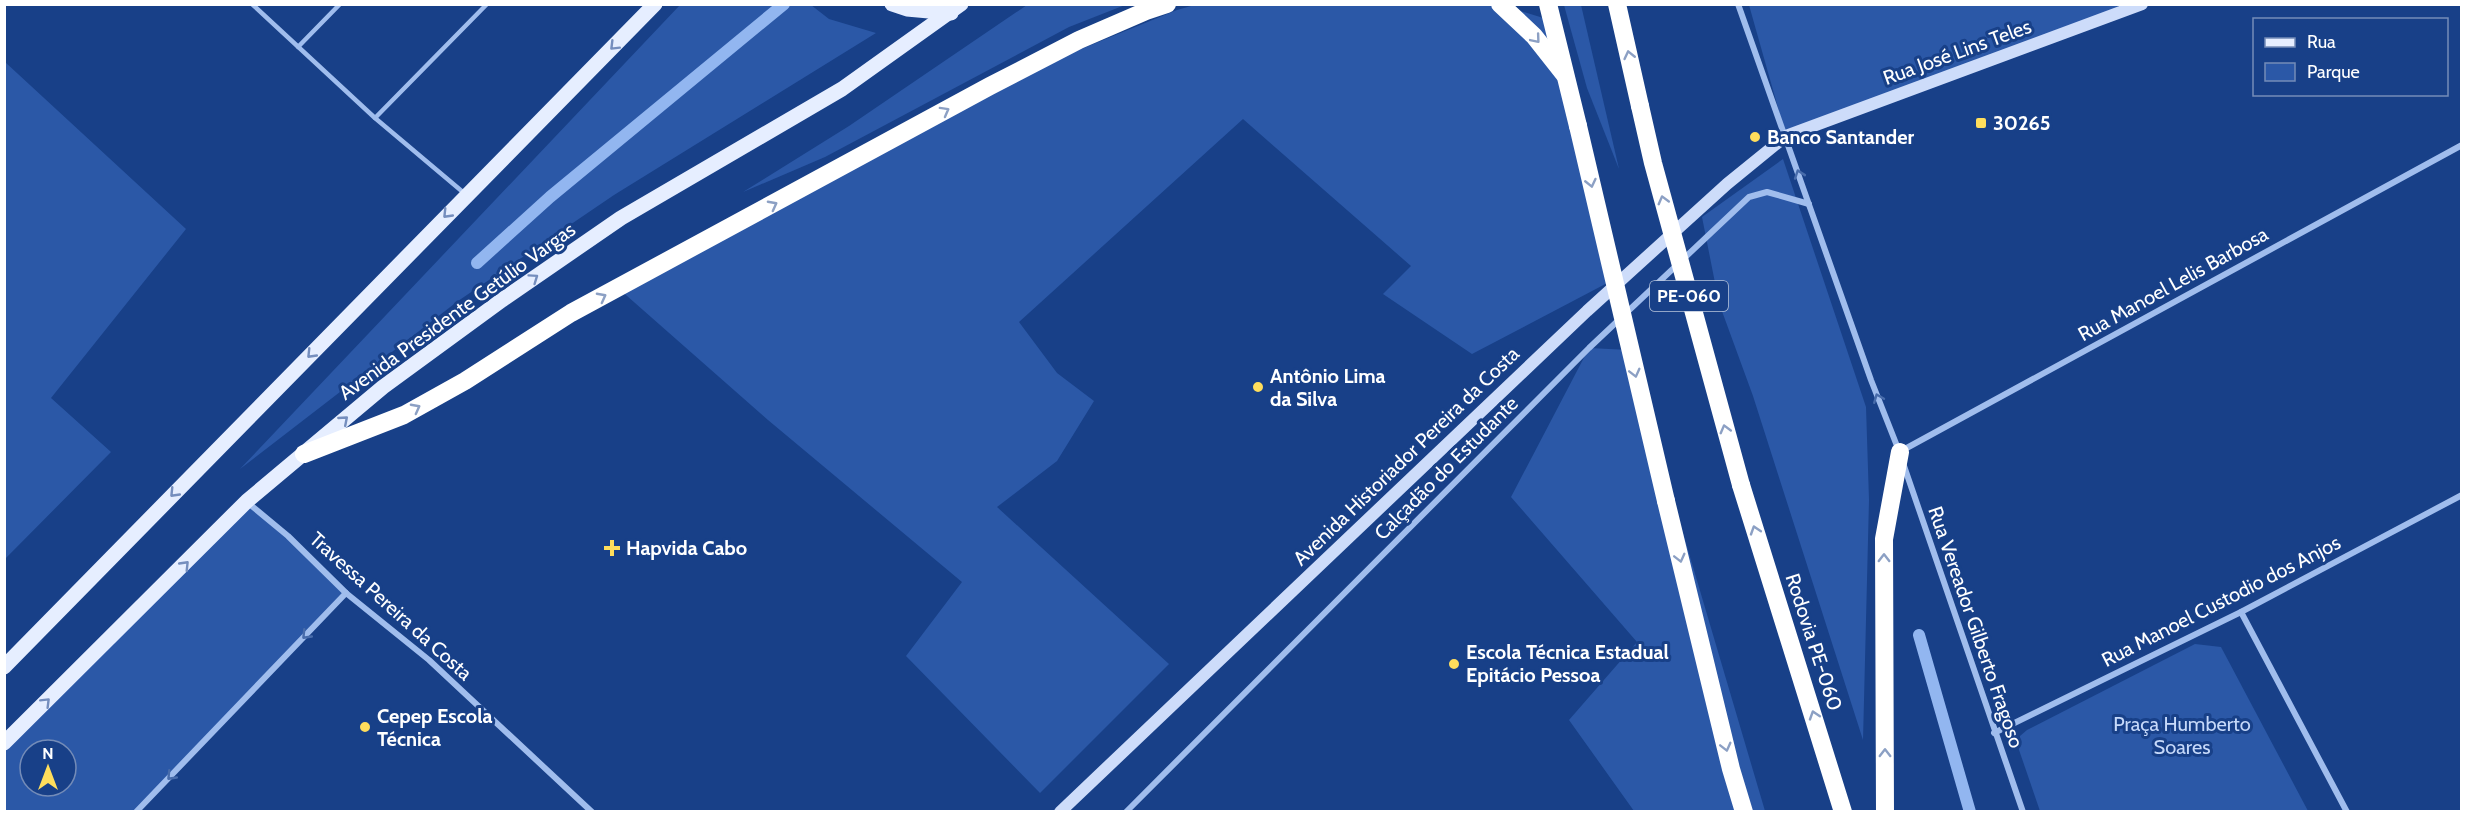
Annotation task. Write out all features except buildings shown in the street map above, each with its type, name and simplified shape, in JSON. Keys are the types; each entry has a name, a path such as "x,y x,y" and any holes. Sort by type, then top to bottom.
{"highway":[{"path":"304,454 404,415 465,381 571,313 990,86 1079,40 1167,4"},
{"path":"1500,4 1534,36 1566,77"},
{"name":"PE-060","path":"1548,4 1731,770 1744,812"},
{"name":"Rodovia PE-060","path":"1617,4 1653,163 1741,485 1843,812"},
{"path":"1885,812 1884,539 1900,452"}],"main road":[{"path":"4,667 655,4"},
{"path":"892,4 907,9 956,9"},
{"name":"Avenida Presidente Getúlio Vargas","path":"4,743 247,501 383,387 434,348 621,218 842,89 956,9"}],"street":[{"name":"Rua Vereador Gilberto Fragoso","path":"1738,4 1871,380 1900,452 1994,733 2023,812"},
{"name":"Rua José Lins Teles","path":"1786,136 2142,4"},
{"name":"Avenida Historiador Pereira da Costa","path":"1060,812 1587,311 1727,184 1786,136"},
{"name":"Rua Manoel Lelis Barbosa","path":"1900,452 2462,145"},
{"name":"Calçadão do Estudante","path":"1126,812 1589,348 1749,197 1767,192 1809,204"},
{"name":"Rua Manoel Custodio dos Anjos","path":"1994,733 2241,612 2462,495"},
{"name":"Travessa Pereira da Costa","path":"247,501 288,536 346,593 429,660 592,812"},
{"path":"136,812 346,593"},
{"path":"2241,612 2347,812"}],"lane":[{"path":"252,4 375,118 466,194"},
{"path":"298,47 340,4"},
{"path":"375,118 487,4"}],"green space":[{"path":"1198,4 1498,4 1553,21 1613,280 1472,354 1383,294 1411,266 1243,119 1019,322 1057,373 1094,401 1057,461 997,507 1169,664 1040,793 906,656 962,582 768,420 618,288 990,86 1177,10"},
{"path":"680,5 811,5 829,19 876,33 614,195 458,301 240,469"},
{"path":"1027,5 1125,5 1069,27 825,157 743,192 849,126"},
{"path":"1564,5 1581,5 1619,169 1587,88"},
{"path":"1749,5 2142,5 1786,136"},
{"path":"5,62 186,229 51,398 111,452 5,559"},
{"path":"1783,159 1866,407 1869,500 1863,740 1753,396 1719,303 1702,217"},
{"path":"1589,348 1629,350 1765,811 1634,811 1569,720 1637,642 1511,497"},
{"path":"247,501 346,593 136,811 5,812 5,743"},
{"name":"Praça Humberto Soares","path":"2195,644 2221,647 2308,811 2040,811 2018,747 2020,736 2027,730"}],"waterway":[{"path":"477,263 550,197 784,4"},
{"path":"1919,635 1970,812"}],"place":[{"name":"30265","path":"1981,123"},
{"name":"Banco Santander","path":"1755,137"},
{"name":"Antônio Lima da Silva","path":"1258,387"},
{"name":"Hapvida Cabo","path":"612,548"},
{"name":"Escola Técnica Estadual Epitácio Pessoa","path":"1454,664"},
{"name":"Cepep Escola Técnica","path":"365,727"}]}
